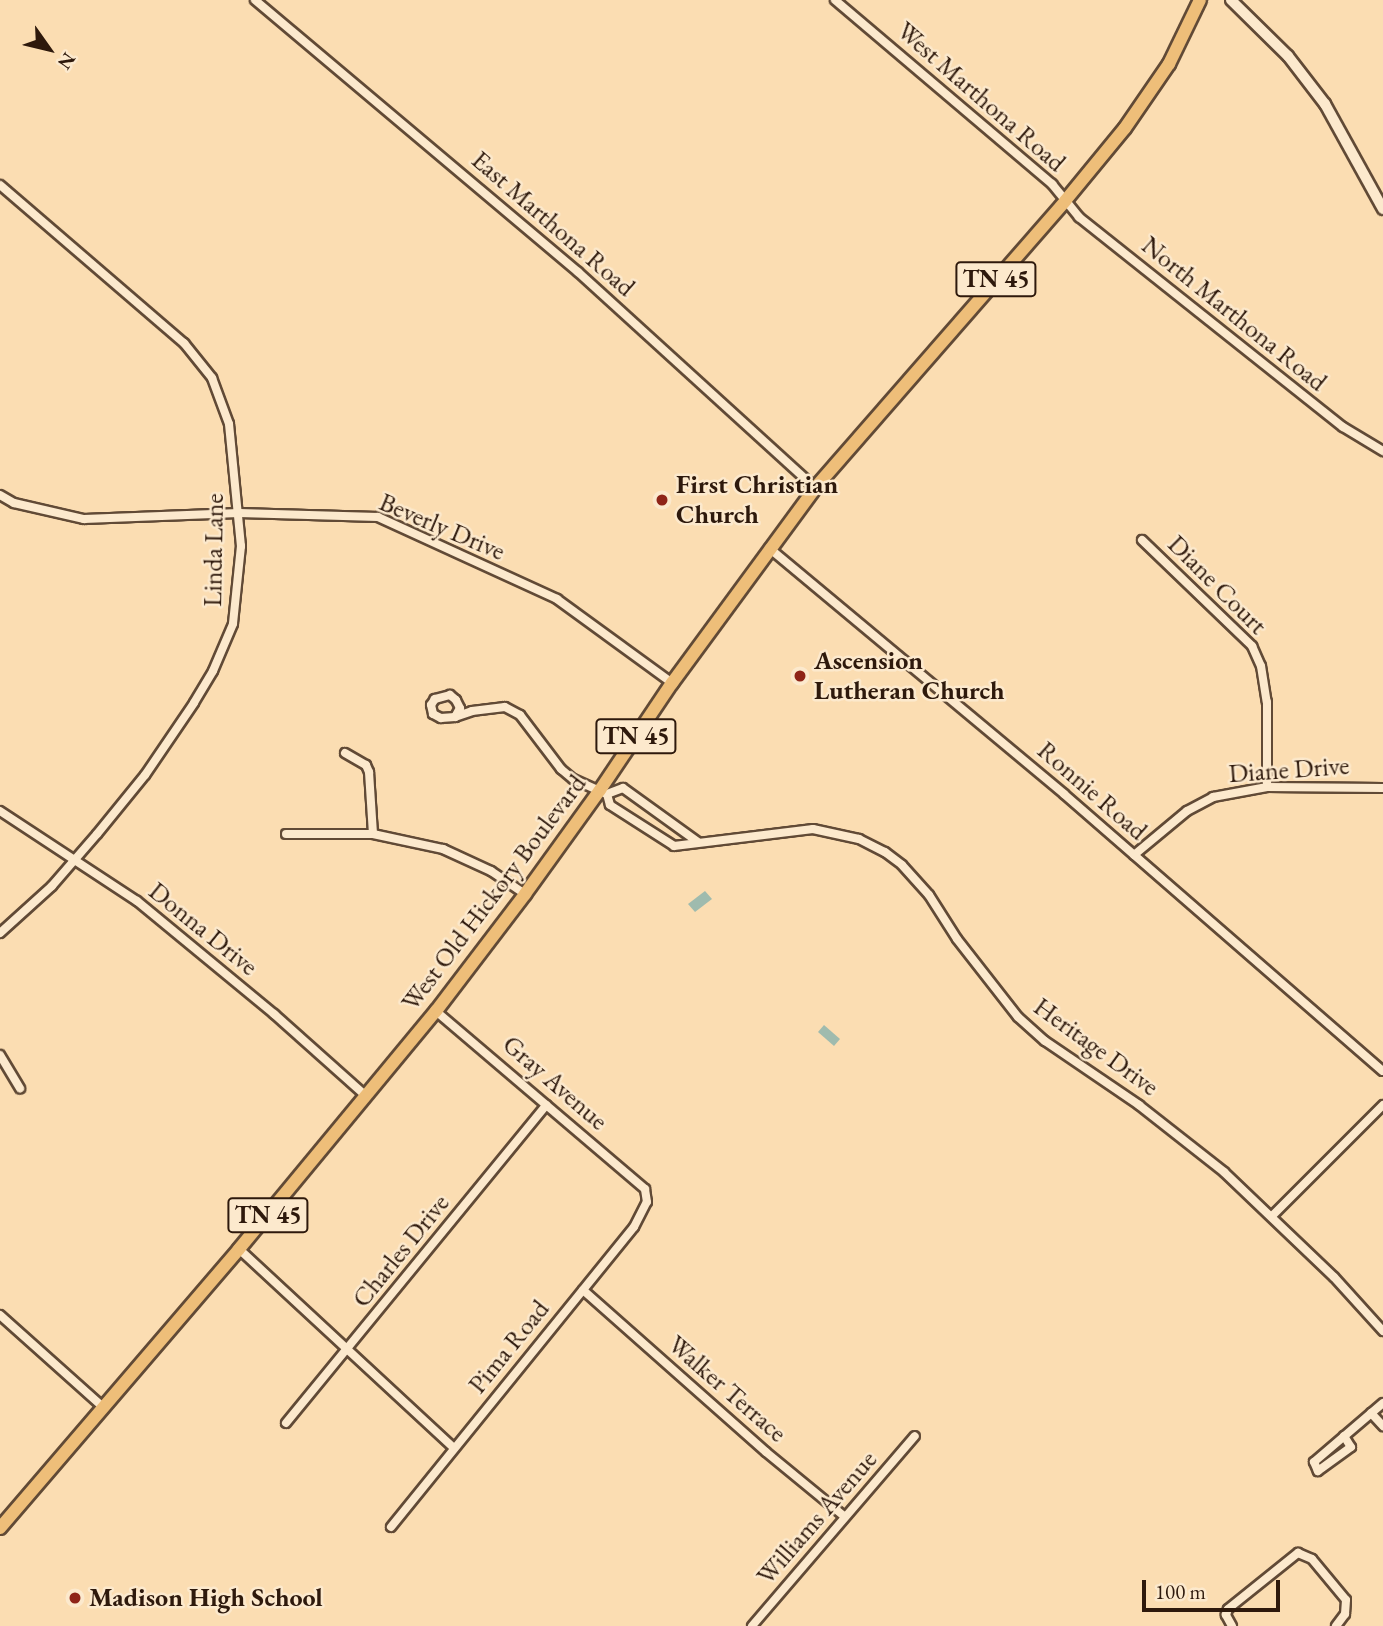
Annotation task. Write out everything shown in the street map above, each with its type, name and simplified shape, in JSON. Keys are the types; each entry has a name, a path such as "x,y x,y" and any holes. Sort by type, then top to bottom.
{"main road":[{"name":"West Old Hickory Boulevard","path":"1,1523 239,1250 436,1011 604,792 672,683 769,548 816,488 1125,128 1169,64 1200,0"}],"street":[{"name":"East Marthona Road","path":"255,0 578,272 816,488"},
{"name":"West Marthona Road","path":"835,0 1052,184 1065,201"},
{"path":"1231,0 1289,56 1325,104 1383,209"},
{"name":"Linda Lane","path":"0,185 167,328 204,367 219,391 229,424 239,513 237,604 228,638 213,671 145,775 75,859 22,915 0,933"},
{"name":"North Marthona Road","path":"1065,201 1079,216 1333,419 1383,451"},
{"name":"Beverly Drive","path":"0,495 14,503 84,519 239,513 378,517 557,599 672,683"},
{"name":"Diane Court","path":"1142,540 1252,646 1261,666 1267,702 1267,788"},
{"name":"Ronnie Road","path":"769,548 1134,855 1383,1071"},
{"name":"Heritage Drive","path":"455,717 483,710 505,708 512,711 533,729 561,769 573,779 604,792 623,788 698,842"},
{"path":"345,753 366,765 369,772 373,834"},
{"name":"Diane Drive","path":"1134,855 1187,811 1213,797 1267,788 1383,788"},
{"name":"Heritage Drive","path":"604,792 610,805 674,846 698,842 713,843 785,830 813,829 859,839 885,852 902,864 929,895 957,939 1018,1017 1065,1056 1177,1132 1272,1216 1334,1277 1383,1331"},
{"name":"Donna Drive","path":"0,811 75,859 172,929 366,1096"},
{"path":"286,834 373,834 443,849 491,871 525,894"},
{"name":"Gray Avenue","path":"436,1011 645,1189"},
{"path":"0,1055 20,1088"},
{"name":"Charles Drive","path":"286,1423 348,1351 546,1105"},
{"path":"1272,1216 1383,1105"},
{"name":"Pima Road","path":"391,1527 643,1214 647,1202 645,1189"},
{"path":"239,1250 454,1448"},
{"name":"Walker Terrace","path":"583,1290 845,1517"},
{"path":"0,1315 104,1408"},
{"path":"1344,1436 1351,1447 1318,1471 1314,1462 1344,1436 1383,1403"},
{"path":"1371,1413 1383,1426"},
{"name":"Williams Avenue","path":"752,1626 915,1436"},
{"path":"1232,1626 1226,1615 1232,1605 1298,1553 1312,1559 1346,1600 1345,1614 1336,1626"}],"shaded area":[{"path":"705,891 712,899 695,912 688,904"},
{"path":"824,1025 840,1039 834,1046 818,1032"}],"place":[{"name":"First Christian Church","path":"662,500"},
{"name":"Ascension Lutheran Church","path":"800,676"},
{"name":"Madison High School","path":"75,1598"}]}
